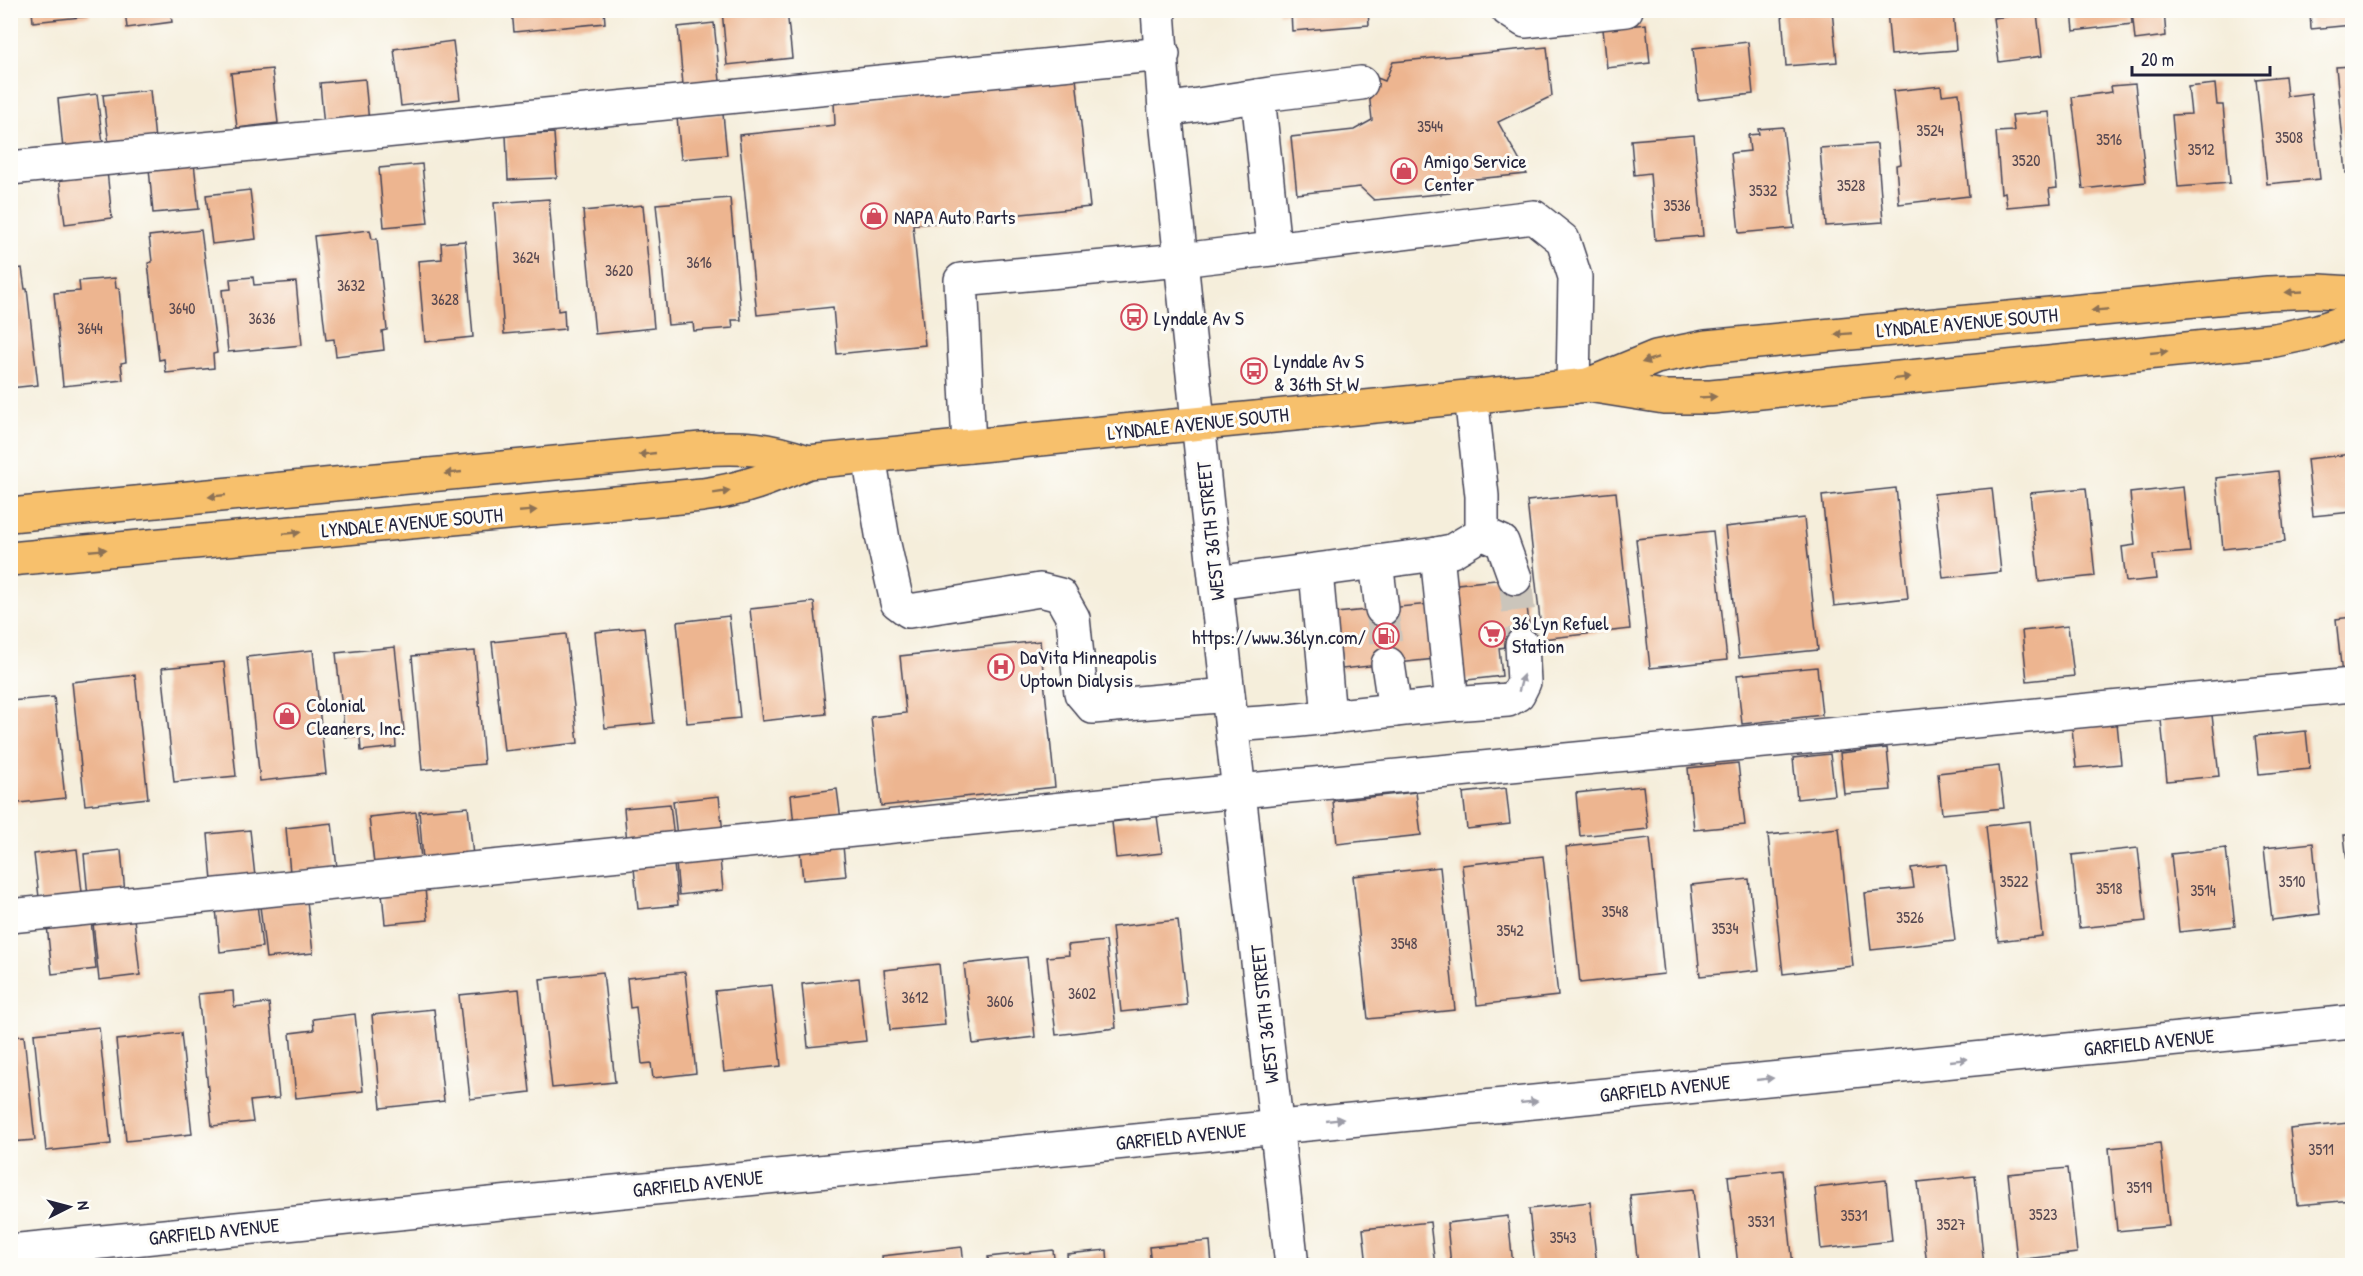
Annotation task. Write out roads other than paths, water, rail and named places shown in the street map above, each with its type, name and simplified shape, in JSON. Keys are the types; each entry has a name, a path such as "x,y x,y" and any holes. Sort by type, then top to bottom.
{"main road":[{"name":"LYNDALE AVENUE SOUTH","path":"1580,386 1656,357 1706,347 2268,293 2319,291 2352,293"},
{"name":"LYNDALE AVENUE SOUTH","path":"10,559 702,495 760,483 808,462 1580,386 1664,397 1711,397 2275,340 2318,331 2352,320"},
{"name":"LYNDALE AVENUE SOUTH","path":"10,515 701,449 753,448 773,451 808,462"}],"street":[{"name":"WEST 36TH STREET","path":"1158,10 1165,110 1198,423 1292,1266"},
{"path":"1508,10 1525,21 1626,10"},
{"path":"10,168 1162,54"},
{"path":"1165,110 1361,83"},
{"path":"1258,96 1274,248"},
{"path":"969,446 961,280 1181,260 1534,217 1563,240 1575,277 1580,386"},
{"path":"1471,396 1482,496 1482,533"},
{"path":"869,456 897,602 909,611 1040,590 1060,595 1073,618 1081,693 1093,707 1230,710 1329,717 1508,700 1518,694 1524,682 1522,645"},
{"path":"1216,583 1437,554 1452,551 1482,533"},
{"path":"1482,533 1502,542 1515,578"},
{"path":"1437,554 1452,704"},
{"path":"1376,563 1382,609"},
{"path":"1316,571 1329,717"},
{"path":"1388,664 1395,710"},
{"path":"10,916 1239,791 2352,685"},
{"name":"GARFIELD AVENUE","path":"10,1251 2352,1022"}],"tunnel":[{"path":"1515,578 1522,645"},
{"path":"1382,609 1388,664"}],"place":[{"name":"Amigo Service Center","path":"1404,171"},
{"name":"NAPA Auto Parts","path":"874,216"},
{"name":"Lyndale Av S","path":"1134,317"},
{"name":"Lyndale Av S & 36th St W","path":"1254,371"},
{"name":"36 Lyn Refuel Station","path":"1492,634"},
{"name":"https://www.36lyn.com/","path":"1386,636"},
{"name":"DaVita Minneapolis Uptown Dialysis","path":"1001,667"},
{"name":"Colonial Cleaners, Inc.","path":"287,716"}]}
